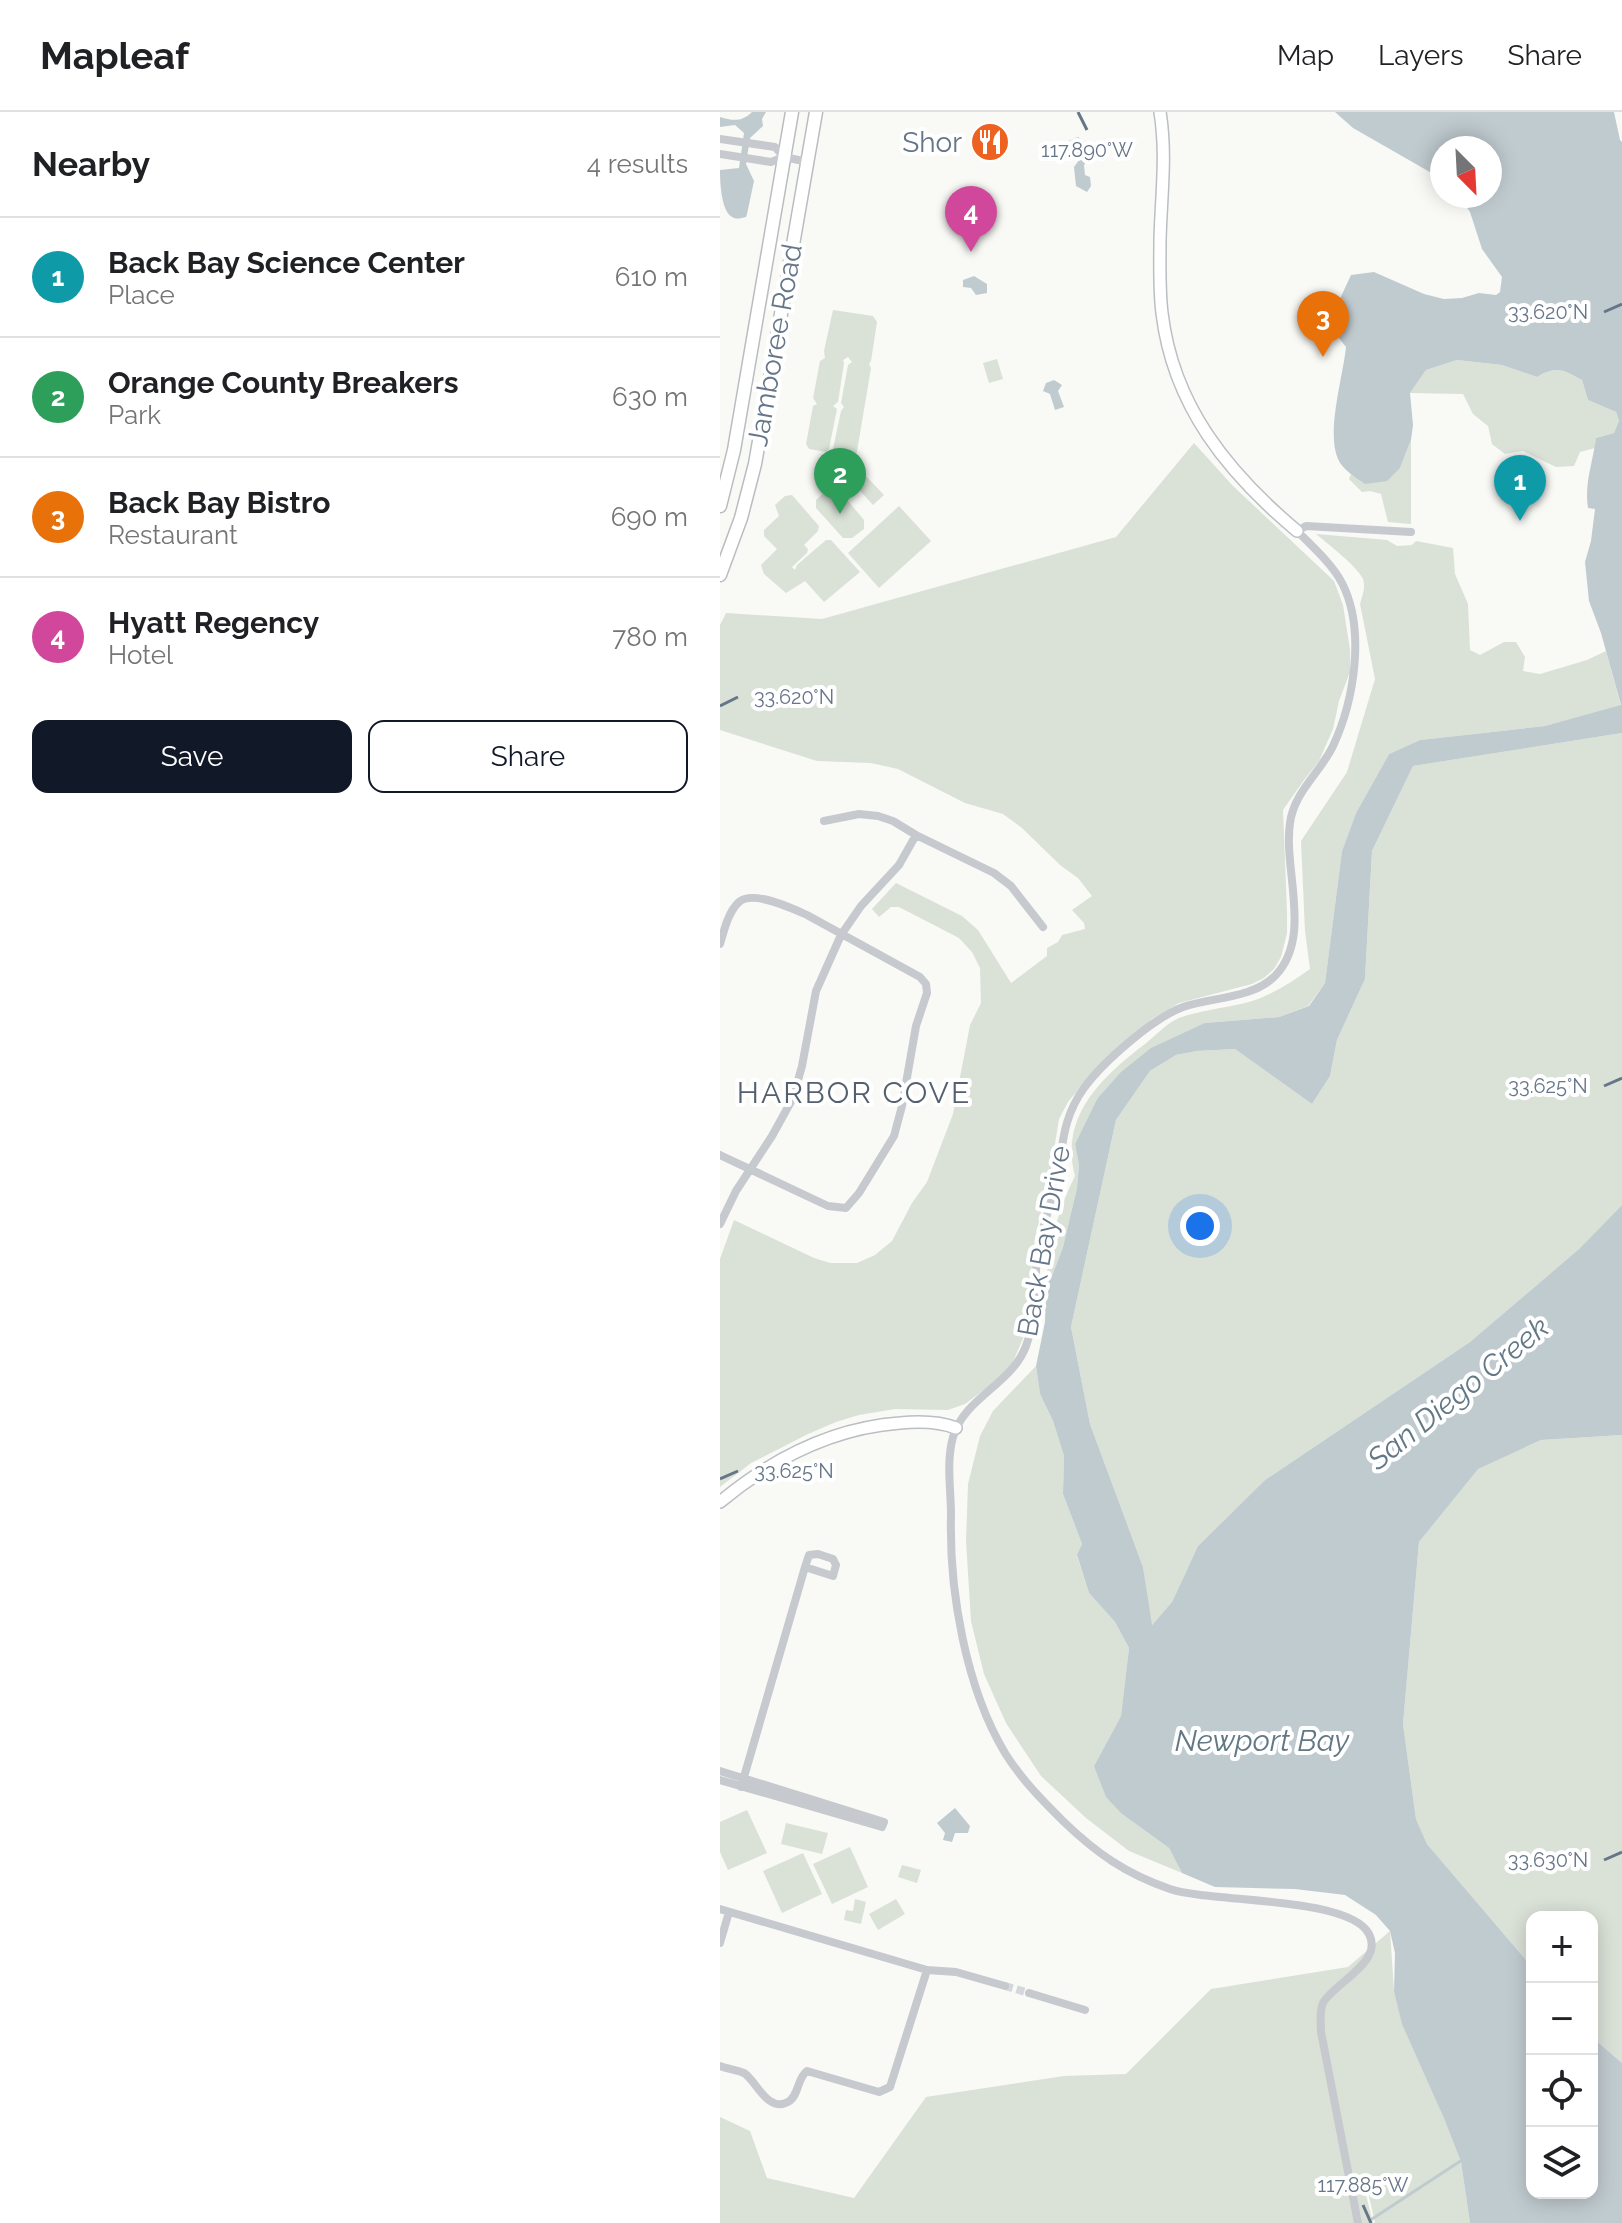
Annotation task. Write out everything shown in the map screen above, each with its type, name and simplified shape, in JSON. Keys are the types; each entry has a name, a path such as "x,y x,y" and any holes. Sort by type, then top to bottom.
{"main road":[{"name":"Jamboree Road","path":"720,506 734,450 792,112"},
{"name":"Jamboree Road","path":"720,575 741,518 755,464 816,112"}],"street":[{"name":"Back Bay Drive","path":"956,1428 970,1409 1008,1375 1026,1345 1039,1244 1058,1173 1065,1123 1084,1088 1106,1064 1164,1016 1178,1009 1261,986 1281,969 1289,953 1294,926 1289,824 1303,789 1332,747 1351,691 1356,656 1351,612 1342,584 1297,531 1261,501 1207,437 1183,392 1170,354 1159,287 1164,156 1160,112"},
{"path":"720,139 775,147 784,157"},
{"path":"744,158 747,143"},
{"path":"720,154 771,162 784,157 808,162"},
{"path":"1297,531 1306,526 1411,532"},
{"path":"824,821 859,814 893,821 994,873 1011,886 1043,927"},
{"path":"720,1224 731,1200 793,1098 816,991 841,935 861,906 899,865 916,835"},
{"path":"720,944 740,901 757,898 793,909 920,977 926,984 927,993 916,1026 894,1136 859,1193 846,1208 828,1206 720,1155"},
{"path":"720,1502 746,1480 782,1458 847,1432 906,1422 943,1423 956,1428 950,1458 950,1537 964,1650 998,1740 1026,1782 1099,1853 1144,1879 1191,1895 1292,1904 1322,1910 1354,1920 1367,1931 1371,1947 1367,1957 1357,1971 1326,1999 1320,2016 1358,2223"},
{"path":"742,1783 805,1567"},
{"path":"720,1771 742,1783 882,1827 884,1822 742,1783 720,1780"},
{"path":"720,1943 725,1910 927,1970 956,1972 1005,1986"},
{"path":"720,2066 746,2074 763,2097 780,2103 792,2099 802,2074 807,2071 879,2092 890,2087 927,1970"},
{"path":"1029,1993 1085,2010"}],"shaded area":[{"path":"833,310 873,316 877,322 856,457 838,454 833,449 844,407 841,403 848,365 852,362 848,357 843,360 838,402 833,406 837,409 829,449 826,452 809,449 806,444 813,406 817,404 813,398 820,361 825,358"},
{"path":"997,359 1003,379 989,383 983,363"},
{"path":"1457,360 1502,365 1537,377 1555,370 1570,374 1582,380 1588,400 1616,412 1619,421 1614,433 1596,438 1595,448 1580,452 1574,466 1556,467 1523,451 1505,454 1492,444 1488,426 1473,414 1463,394 1410,393 1426,370"},
{"path":"1411,440 1411,524 1388,522 1381,494 1362,492 1349,479 1351,474 1365,484 1400,468"},
{"path":"1194,443 1233,486 1334,581 1343,605 1350,672 1333,729 1319,761 1283,810 1287,933 1281,957 1274,969 1252,984 1179,1003 1152,1019 1099,1065 1068,1102 1059,1119 1035,1238 1024,1336 1012,1364 997,1380 965,1404 948,1410 895,1409 836,1422 751,1463 720,1487 720,1259 734,1220 830,1263 857,1263 875,1255 892,1241 927,1182 953,1114 970,1025 981,1003 980,968 972,952 959,938 899,907 891,907 879,917 872,909 896,883 962,916 978,930 1011,983 1047,956 1047,948 1058,942 1062,935 1085,929 1084,923 1072,910 1092,896 1078,878 1003,814 965,803 898,769 871,763 817,761 720,730 720,625 726,613 822,619 1116,537"},
{"path":"863,473 884,495 873,505 853,483"},
{"path":"829,488 838,489 864,520 864,529 852,538 843,538 816,508 816,500"},
{"path":"792,495 819,526 804,545 807,553 792,567 795,570 826,540 831,540 860,572 824,602 805,581 786,593 764,574 761,565 777,549 764,536 764,530 779,516 775,505 785,496"},
{"path":"899,506 931,541 879,588 848,553"},
{"path":"1316,534 1387,540 1397,546 1412,545 1416,541 1453,548 1455,574 1468,604 1470,650 1480,655 1504,642 1516,642 1525,657 1523,671 1540,674 1606,651 1621,706 1545,726 1420,740 1389,754 1356,813 1342,851 1325,983 1308,1006 1279,1017 1205,1023 1097,1099 1075,1144 1079,1165 1077,1188 1063,1247 1046,1286 1055,1229 1075,1176 1073,1135 1088,1100 1100,1084 1175,1020 1254,1000 1279,989 1310,969 1301,841 1347,772 1375,679 1360,604 1363,579 1349,562"},
{"path":"1622,733 1622,1205 1579,1249 1470,1342 1265,1480 1198,1546 1172,1602 1151,1626 1143,1567 1090,1424 1071,1327 1116,1120 1150,1071 1176,1055 1197,1051 1235,1049 1312,1104 1330,1076 1337,1040 1365,979 1372,851 1413,766"},
{"path":"1036,1366 1040,1394 1064,1456 1063,1494 1082,1544 1077,1556 1089,1593 1115,1622 1129,1648 1121,1716 1094,1766 1122,1814 1169,1848 1182,1873 1129,1851 1086,1818 1041,1776 1006,1723 984,1674 971,1621 966,1541 968,1484 980,1436 993,1411"},
{"path":"1622,1435 1622,2063 1598,2042 1598,1911 1526,1911 1526,1960 1427,1844 1416,1819 1403,1724 1419,1542 1477,1469 1541,1440"},
{"path":"747,1810 767,1853 728,1870 720,1852 720,1822"},
{"path":"786,1823 828,1833 822,1854 781,1844"},
{"path":"850,1847 868,1887 832,1904 813,1864"},
{"path":"803,1853 822,1894 782,1913 763,1871"},
{"path":"902,1865 921,1870 917,1883 898,1877"},
{"path":"855,1899 866,1902 861,1924 844,1920 846,1910 853,1911"},
{"path":"896,1899 905,1914 878,1930 869,1914"},
{"path":"1390,1931 1394,1991 1461,2162 1470,2223 1375,2223 1363,2183 1373,2223 720,2223 720,2117 750,2131 767,2178 854,2198 926,2097 1064,2076 1126,2074 1211,1989 1348,1967"}],"water":[{"path":"752,112 766,112 762,119 763,126 750,138 746,164 754,181 747,214 746,217 736,218 728,214 723,202 720,170 739,168 744,133 735,125 720,127 720,117 737,120"},
{"name":"Newport Bay","path":"1335,112 1614,112 1622,142 1622,733 1413,766 1372,851 1365,979 1337,1040 1330,1076 1312,1104 1235,1049 1176,1055 1150,1071 1116,1120 1071,1327 1090,1424 1143,1567 1152,1625 1172,1602 1198,1546 1265,1480 1470,1342 1579,1249 1622,1205 1622,1435 1541,1440 1478,1469 1419,1542 1403,1724 1416,1819 1427,1844 1526,1960 1526,2199 1598,2199 1598,2042 1622,2063 1622,2223 1470,2223 1461,2162 1402,2024 1394,1991 1395,1953 1390,1931 1376,1915 1345,1895 1295,1889 1215,1887 1182,1873 1169,1848 1122,1814 1106,1797 1094,1766 1121,1716 1129,1648 1115,1622 1089,1593 1077,1555 1082,1544 1063,1494 1064,1456 1040,1394 1036,1366 1045,1322 1046,1286 1063,1247 1077,1188 1079,1165 1075,1144 1097,1099 1121,1072 1151,1048 1205,1023 1279,1017 1309,1006 1325,983 1342,851 1356,813 1389,754 1420,740 1545,726 1621,705 1589,601 1585,562 1595,509 1588,508 1587,490 1596,438 1614,433 1619,421 1616,412 1588,400 1582,380 1560,370 1537,377 1502,365 1457,360 1426,370 1410,393 1411,440 1400,468 1387,481 1365,484 1346,470 1338,459 1334,420 1346,347 1335,333 1326,329 1351,275 1374,272 1424,294 1444,299 1479,293 1496,295 1500,292 1502,277 1482,249 1467,208 1502,208 1502,136 1430,136 1430,172 1353,128"},
{"path":"1078,137 1085,142 1085,175 1090,177 1091,186 1087,192 1076,186 1074,167 1079,160 1077,151 1069,150 1066,142"},
{"path":"974,276 987,284 987,293 976,295 971,288 963,287 963,280"},
{"path":"1054,380 1062,385 1058,391 1064,407 1055,410 1050,394 1043,391 1046,383"},
{"path":"955,1808 970,1826 968,1833 955,1833 952,1842 943,1840 945,1833 937,1823"}],"waterway":[{"path":"1372,2219 1462,2160"}],"tunnel":[{"path":"1005,1986 1029,1993"}],"place":[{"name":"Shor","path":"990,142"},
{"name":"Hyatt Regency","path":"971,252"},
{"name":"Back Bay Bistro","path":"1323,357"},
{"name":"Orange County Breakers","path":"840,514"},
{"name":"Back Bay Science Center","path":"1520,521"}],"district":[{"name":"HARBOR COVE","path":"854,1092"}],"water label":[{"name":"San Diego Creek","path":"1458,1393"}]}
